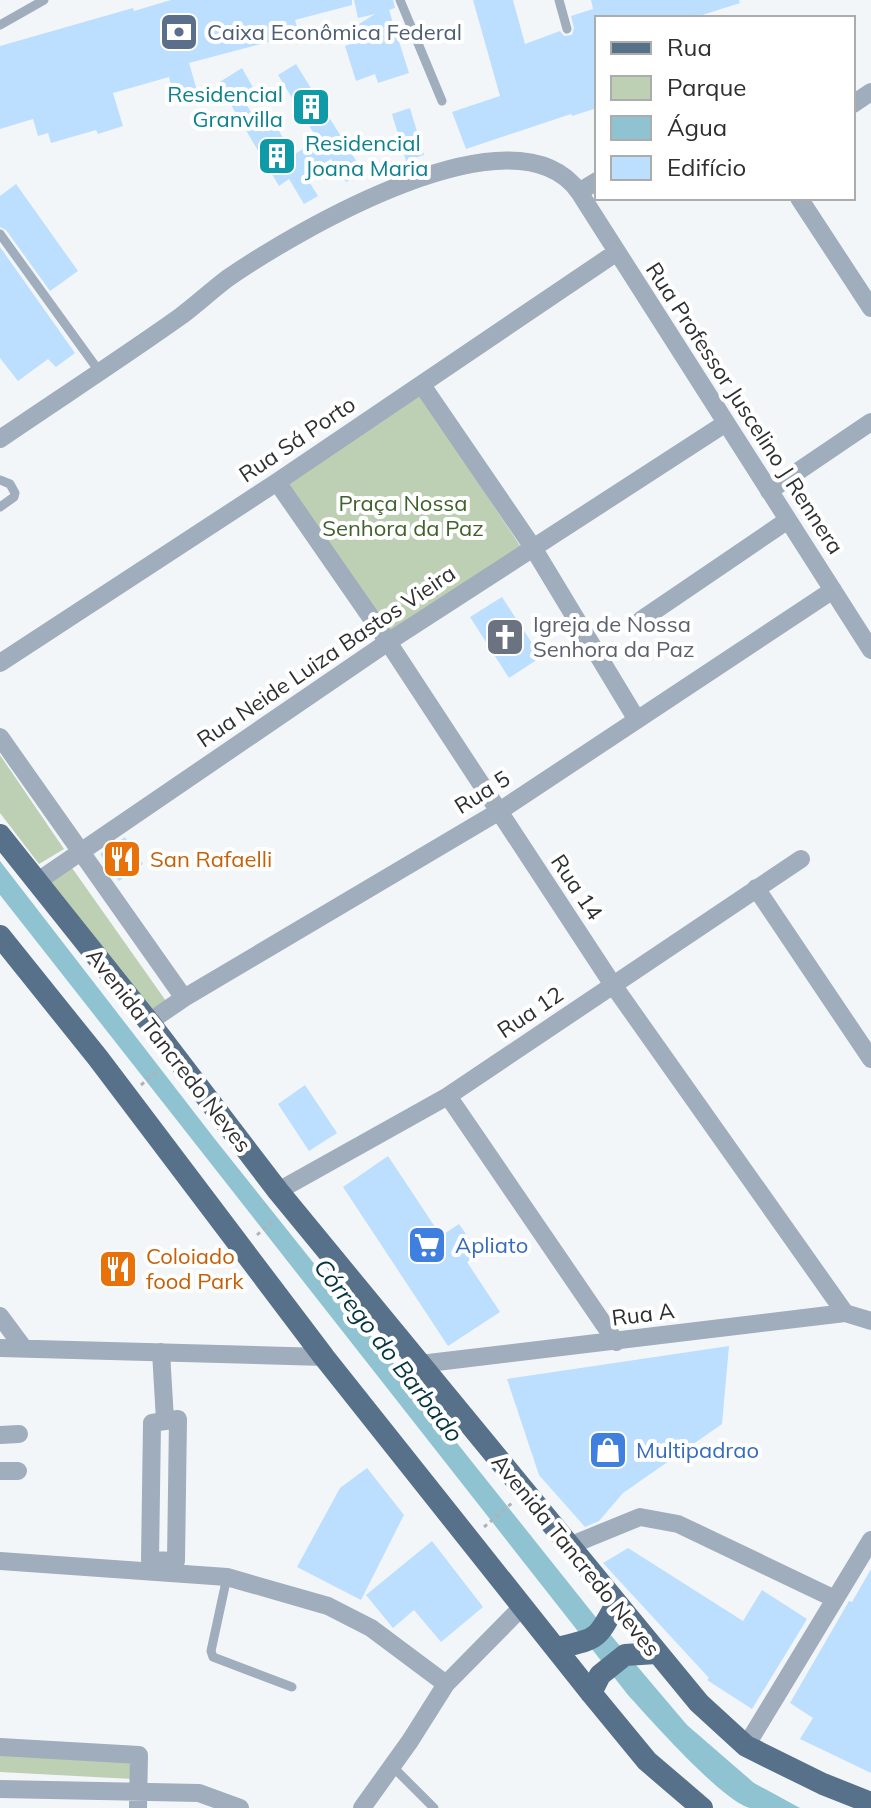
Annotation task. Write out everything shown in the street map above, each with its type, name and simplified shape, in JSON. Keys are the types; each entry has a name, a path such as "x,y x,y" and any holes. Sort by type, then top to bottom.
{"main road":[{"name":"Avenida Tancredo Neves","path":"0,835 278,1191 699,1703 746,1746 871,1803"},
{"path":"0,936 98,1058 324,1357 523,1606 578,1643 596,1684 647,1761 702,1808"},
{"path":"578,1643 616,1604"},
{"path":"596,1684 625,1655 656,1653"}],"street":[{"name":"Rua Professor Juscelino J Rennera","path":"0,439 256,260 364,200 426,176 500,160 532,162 561,173 579,192 871,650"},
{"path":"579,192 595,182"},
{"path":"800,200 871,308"},
{"name":"Rua Sá Porto","path":"0,663 277,482 617,252"},
{"path":"422,385 532,546 637,720"},
{"path":"769,491 871,422"},
{"name":"Rua Neide Luiza Bastos Vieira","path":"38,881 532,546 726,423"},
{"name":"Rua 14","path":"277,482 388,642 613,985 845,1313"},
{"path":"641,620 788,520"},
{"name":"Rua 5","path":"149,1022 184,998 498,812 833,590"},
{"path":"0,737 184,998"},
{"name":"Rua 12","path":"278,1191 448,1096 801,859"},
{"path":"756,888 871,1059"},
{"path":"448,1096 616,1342"},
{"name":"Rua A","path":"420,1364 845,1313 871,1321"},
{"path":"0,1316 23,1347"},
{"path":"0,1348 324,1357"},
{"path":"161,1352 165,1420"},
{"path":"178,1419 176,1561 150,1560 152,1423 165,1420 178,1419"},
{"path":"0,1435 19,1434"},
{"path":"569,1546 640,1517 653,1519 678,1524 835,1599"},
{"path":"746,1746 871,1540"},
{"path":"0,1561 227,1577 328,1606 371,1628 446,1684"},
{"path":"362,1808 446,1684 523,1606"},
{"path":"0,1747 139,1755 138,1800"},
{"path":"0,1789 138,1800 199,1793 240,1808"}],"lane":[{"path":"0,25 44,0"},
{"path":"400,0 442,101"},
{"path":"559,0 567,29"},
{"path":"0,234 99,371"},
{"path":"0,480 7,481 15,493 0,507"},
{"path":"227,1577 211,1651 213,1657 292,1687"},
{"path":"392,1766 434,1808"}],"path":[{"path":"140,1086 162,1068"},
{"path":"256,1236 277,1218"},
{"path":"491,1521 512,1503"}],"green space":[{"name":"Praça Nossa Senhora da Paz","path":"419,393 521,547 387,637 285,483"},
{"path":"0,755 64,849 39,864 0,813"},
{"path":"70,865 166,1001 149,1011 44,882"},
{"path":"0,1750 131,1758 132,1779 0,1772"}],"water":[{"path":"0,861 214,1138 598,1620 687,1725 754,1783 800,1808 750,1808 738,1802 687,1758 628,1695 0,895"}],"building":[{"path":"171,0 352,0 352,5 295,20 299,34 189,63 198,94 175,100 169,77 113,93 123,126 51,143 48,133 38,136 33,119 0,129 0,46"},
{"path":"354,0 393,0 395,8 389,10 409,73 378,83 375,74 356,81 345,46 364,39 359,24 375,14 358,18"},
{"path":"473,0 513,0 525,44 560,31 564,36 572,35 571,16 593,9 591,0 739,0 740,3 699,16 595,16 595,109 466,149 452,112 500,96"},
{"path":"296,64 363,172 346,182 331,159 305,175 318,196 304,204 289,179 279,186 218,83 242,68 255,91 243,99 263,132 275,124 293,155 318,140 278,75"},
{"path":"410,108 424,155 406,161 392,114"},
{"path":"16,184 78,271 50,291 6,230 0,227 0,196"},
{"path":"0,247 75,353 56,367 48,359 18,381 0,358"},
{"name":"Igreja de Nossa Senhora da Paz","path":"502,597 541,657 509,678 470,617"},
{"name":"San Rafaelli","path":"125,837 143,864 119,881 100,854"},
{"path":"305,1085 337,1133 309,1151 278,1104"},
{"name":"Apliato","path":"388,1156 441,1236 459,1224 480,1254 467,1262 500,1312 448,1346 343,1187"},
{"name":"Multipadrao","path":"729,1346 722,1424 623,1493 599,1521 585,1527 539,1475 507,1379"},
{"path":"367,1468 404,1515 361,1600 297,1567 340,1488"},
{"path":"432,1541 483,1607 441,1642 414,1610 393,1628 366,1595"},
{"path":"628,1548 743,1621 762,1590 807,1619 752,1709 707,1680 709,1678 603,1563"},
{"path":"871,1569 871,1773 800,1739 813,1718 790,1703"}],"place":[{"name":"Caixa Econômica Federal","path":"179,32"},
{"name":"Residencial Granvilla","path":"311,107"},
{"name":"Residencial Joana Maria","path":"277,156"},
{"name":"Igreja de Nossa Senhora da Paz","path":"505,637"},
{"name":"San Rafaelli","path":"122,859"},
{"name":"Apliato","path":"427,1245"},
{"name":"Coloiado food Park","path":"118,1269"},
{"name":"Multipadrao","path":"608,1450"}],"water label":[{"name":"Córrego do Barbado","path":"389,1350"}]}
